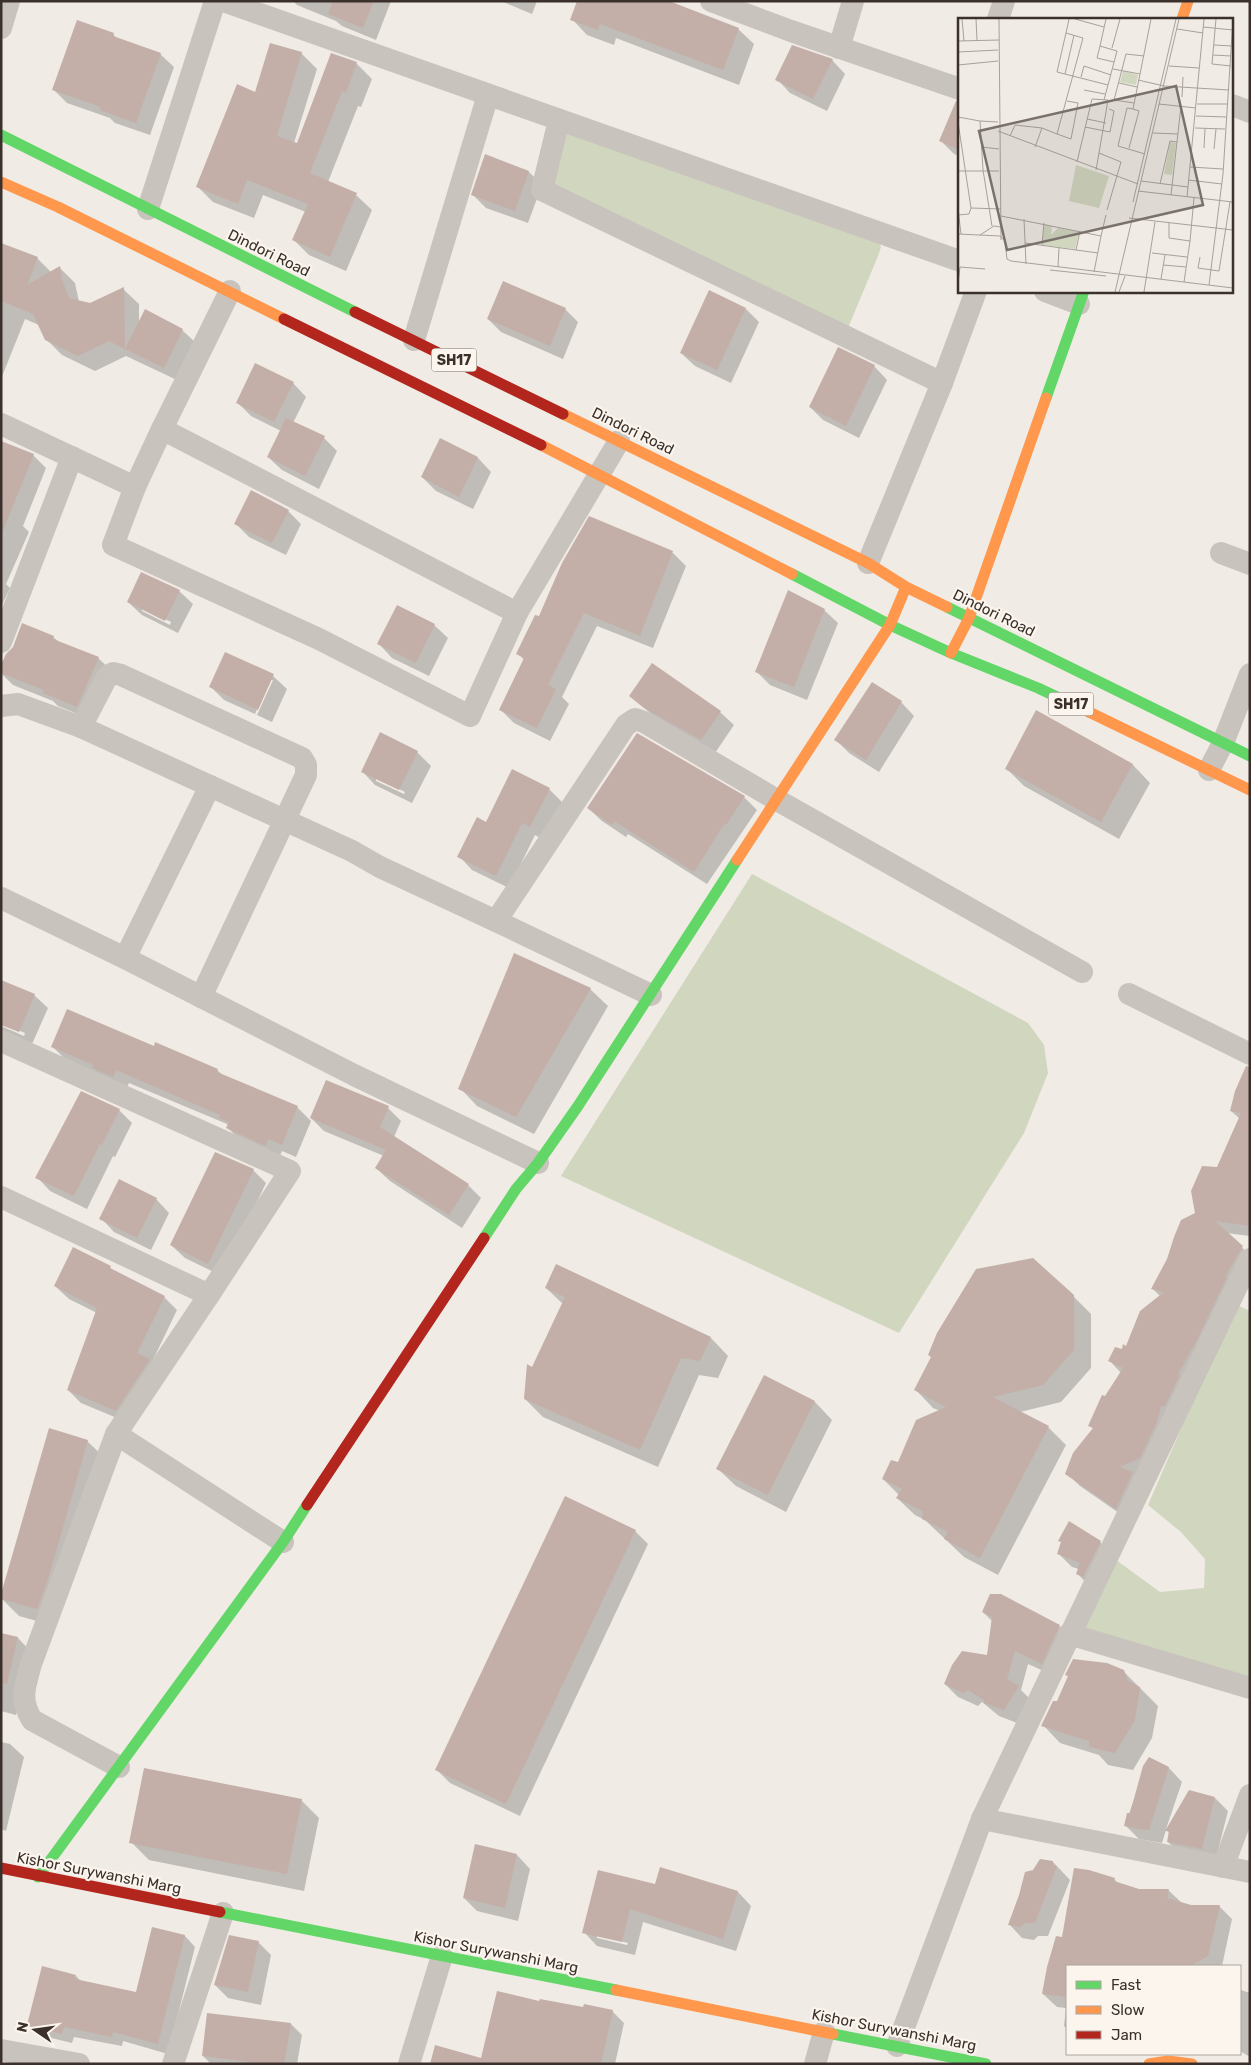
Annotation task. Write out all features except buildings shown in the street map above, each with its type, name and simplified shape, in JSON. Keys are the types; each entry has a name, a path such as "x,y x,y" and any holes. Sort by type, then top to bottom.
{"street":[{"path":"1,28 9,1"},
{"path":"148,209 215,1"},
{"path":"222,1 958,259"},
{"path":"711,1 839,48 958,88"},
{"path":"839,48 853,1"},
{"path":"998,18 1004,1"},
{"path":"1182,18 1188,1"},
{"path":"414,340 488,95"},
{"path":"1234,106 1250,112"},
{"path":"559,120 542,190 942,383"},
{"name":"Dindori Road","path":"1,135 868,564 906,587 1250,756"},
{"path":"1,182 58,207 601,475 890,625"},
{"path":"230,291 135,487 113,545 319,639 470,716 516,613 601,475 619,441"},
{"path":"868,564 942,383 976,292"},
{"path":"950,653 969,618 1082,298 1050,292"},
{"path":"1,424 135,487"},
{"path":"162,429 516,613"},
{"path":"1,642 72,458"},
{"path":"1221,553 1250,564"},
{"path":"38,1877 283,1542 516,1189 538,1163 578,1106 890,625 906,587"},
{"name":"SH17","path":"890,625 950,653 1038,688 1250,790"},
{"path":"81,727 107,677 113,673 139,683 302,758 306,765 306,774 201,997"},
{"path":"1209,770 1223,743 1250,674"},
{"path":"1,706 18,704 81,727 285,820 651,994"},
{"path":"496,921 626,725 635,719 644,722 777,800 1082,972"},
{"path":"125,958 210,786"},
{"path":"1,898 125,958 354,1075 538,1163"},
{"path":"1129,994 1250,1054"},
{"path":"1,1041 290,1171 116,1434 31,1664 23,1694 24,1707 32,1720 120,1766"},
{"path":"1,1197 209,1295"},
{"path":"897,2046 982,1818 1069,1634 1241,1300 1250,1259"},
{"path":"116,1434 283,1542"},
{"path":"1069,1634 1250,1688"},
{"path":"1222,1867 1250,1795"},
{"path":"982,1818 1250,1872"},
{"name":"Kishor Surywanshi Marg","path":"1,1868 38,1877 986,2064"},
{"path":"173,2064 222,1913"},
{"path":"409,2064 442,1956"},
{"path":"815,2064 824,2032"},
{"path":"1,2050 80,2064"},
{"path":"1149,2064 1168,2061 1192,2064"}],"green space":[{"path":"568,130 878,240 881,247 878,256 848,328 551,188"},
{"path":"752,874 1028,1023 1044,1045 1048,1073 1024,1133 899,1333 561,1176"},
{"path":"1235,1304 1250,1311 1250,1687 1078,1631 1116,1560 1160,1592 1204,1588 1205,1559 1181,1532 1148,1505"}],"traffic: fast":[{"path":"1,135 355,312"},
{"path":"1046,398 1084,292"},
{"path":"792,574 890,625 951,653 1038,688 1089,712"},
{"path":"947,607 1250,756"},
{"path":"484,1238 516,1189 538,1163 578,1106 737,860"},
{"path":"38,1877 283,1542 307,1505"},
{"path":"220,1912 616,1990"},
{"path":"833,2034 986,2064"}],"traffic: slow":[{"path":"1182,18 1188,1"},
{"path":"1,182 58,207 284,319"},
{"path":"951,653 969,618 1046,398"},
{"path":"563,414 868,563 906,587 947,607"},
{"path":"541,445 792,574"},
{"path":"737,860 890,625 906,587"},
{"path":"1089,712 1250,790"},
{"path":"616,1990 833,2034"},
{"path":"1149,2064 1168,2061 1192,2064"}],"traffic: jam":[{"path":"355,312 563,414"},
{"path":"284,319 541,445"},
{"path":"307,1505 484,1238"},
{"path":"1,1868 220,1912"}]}
